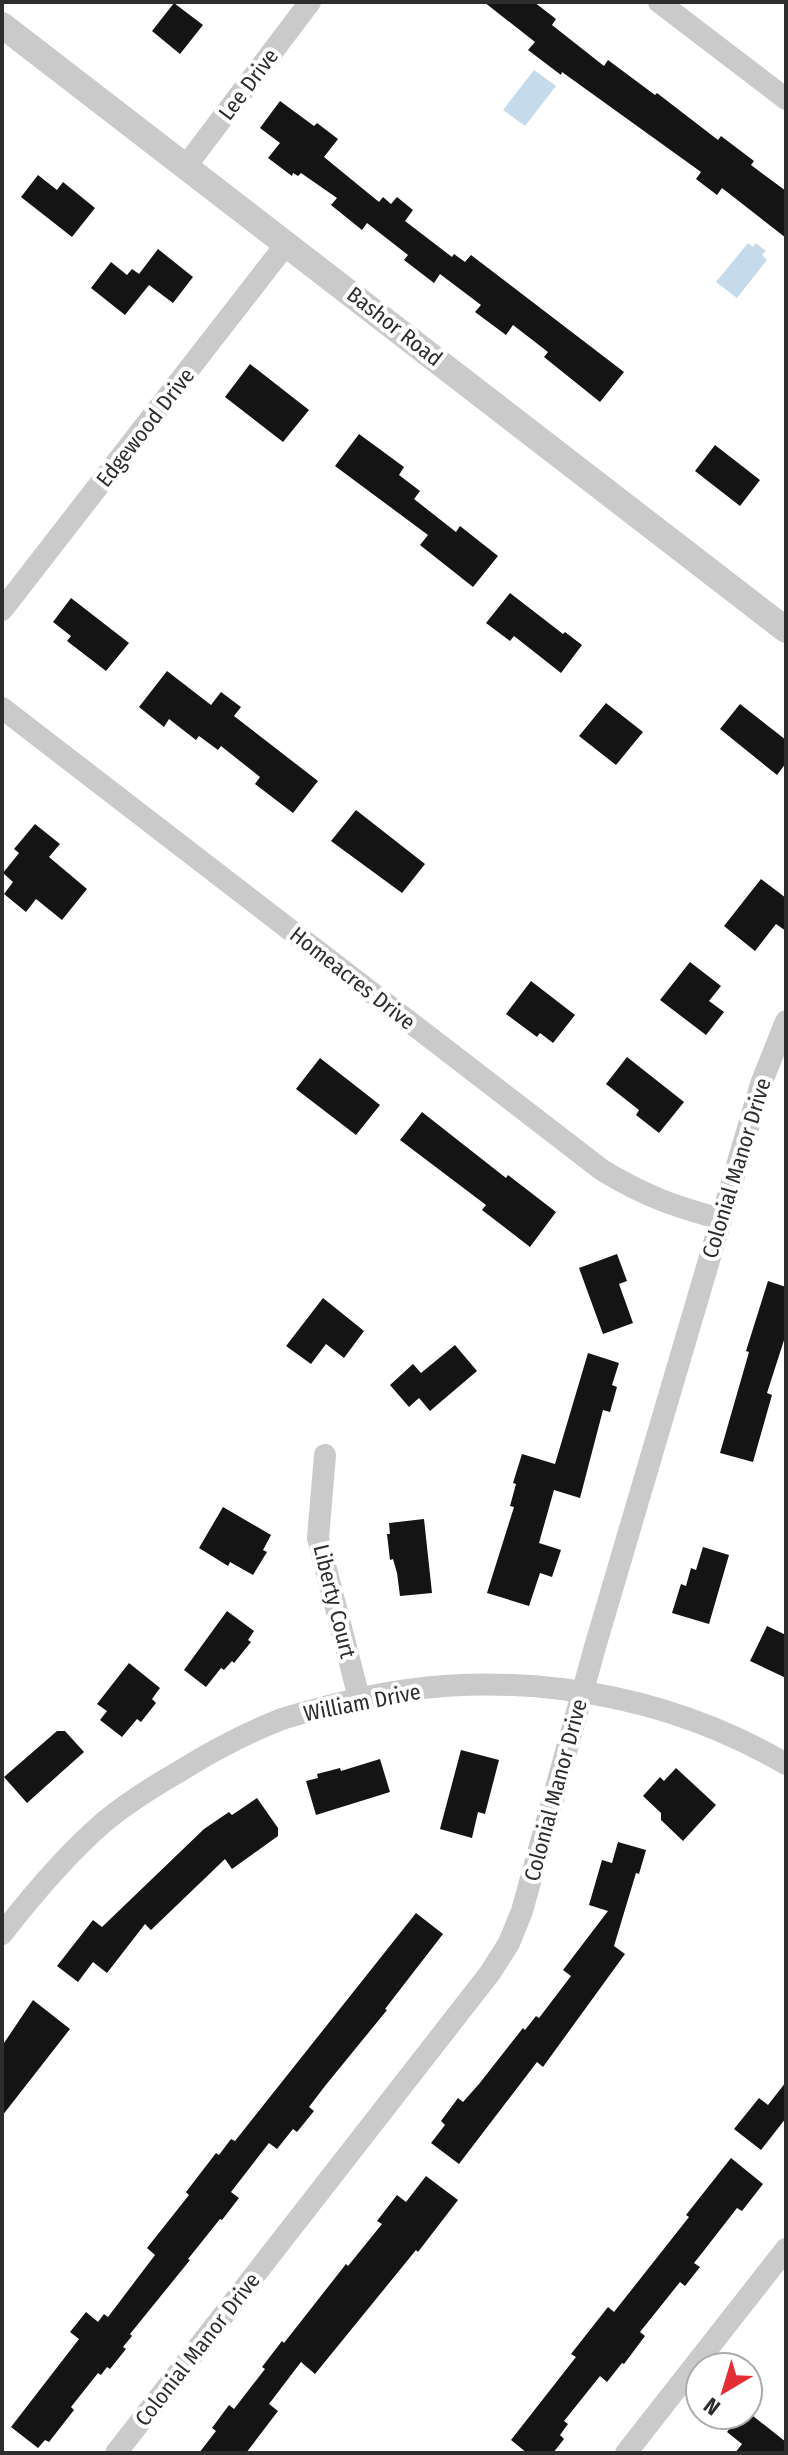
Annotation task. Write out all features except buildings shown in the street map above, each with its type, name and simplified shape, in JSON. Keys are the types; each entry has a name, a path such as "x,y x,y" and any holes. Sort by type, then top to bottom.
{"street":[{"name":"Lee Drive","path":"186,166 310,2"},
{"path":"659,2 786,99"},
{"name":"Bashor Road","path":"2,25 786,630"},
{"name":"Edgewood Drive","path":"2,610 287,243"},
{"name":"Homeacres Drive","path":"2,708 602,1170 664,1203 721,1219"},
{"name":"Colonial Manor Drive","path":"116,2453 490,1973 509,1943 522,1911 582,1692 769,1057 786,1021"},
{"name":"Liberty Court","path":"325,1455 318,1538 359,1698"},
{"name":"William Drive","path":"2,1934 63,1862 106,1821 160,1783 216,1749 283,1719 359,1698 465,1685 512,1685 582,1692 636,1701 696,1720 757,1747 786,1764"},
{"path":"626,2453 786,2249"}],"water":[{"path":"534,70 556,86 525,126 503,110"},
{"path":"748,243 753,247 756,243 766,251 762,255 767,260 737,298 716,282"}]}
